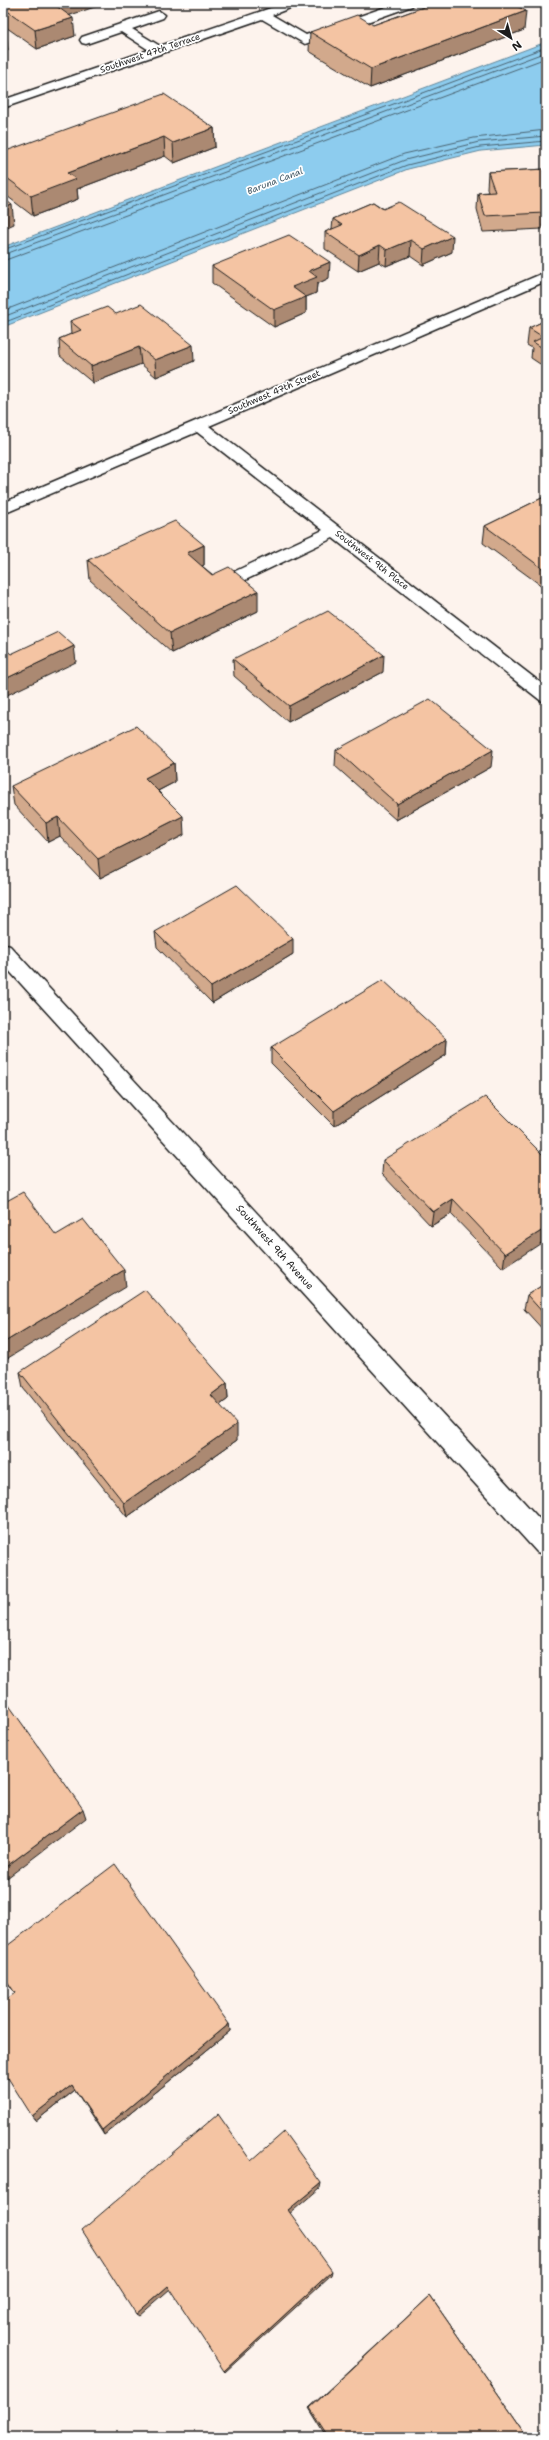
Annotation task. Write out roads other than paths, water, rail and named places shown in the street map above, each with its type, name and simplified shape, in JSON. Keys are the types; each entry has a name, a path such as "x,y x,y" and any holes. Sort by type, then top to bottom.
{"street":[{"name":"Southwest 47th Terrace","path":"3,104 297,3"},
{"path":"263,15 305,40 408,3"},
{"path":"86,40 158,15"},
{"path":"122,28 159,51"},
{"name":"Southwest 47th Street","path":"3,509 546,276"},
{"name":"Southwest 9th Place","path":"198,425 546,696"},
{"path":"231,580 335,531"},
{"name":"Southwest 9th Avenue","path":"3,951 546,1544"}],"water":[{"name":"Baruna Canal","path":"546,42 546,145 481,151 408,169 3,327 3,247"}]}
